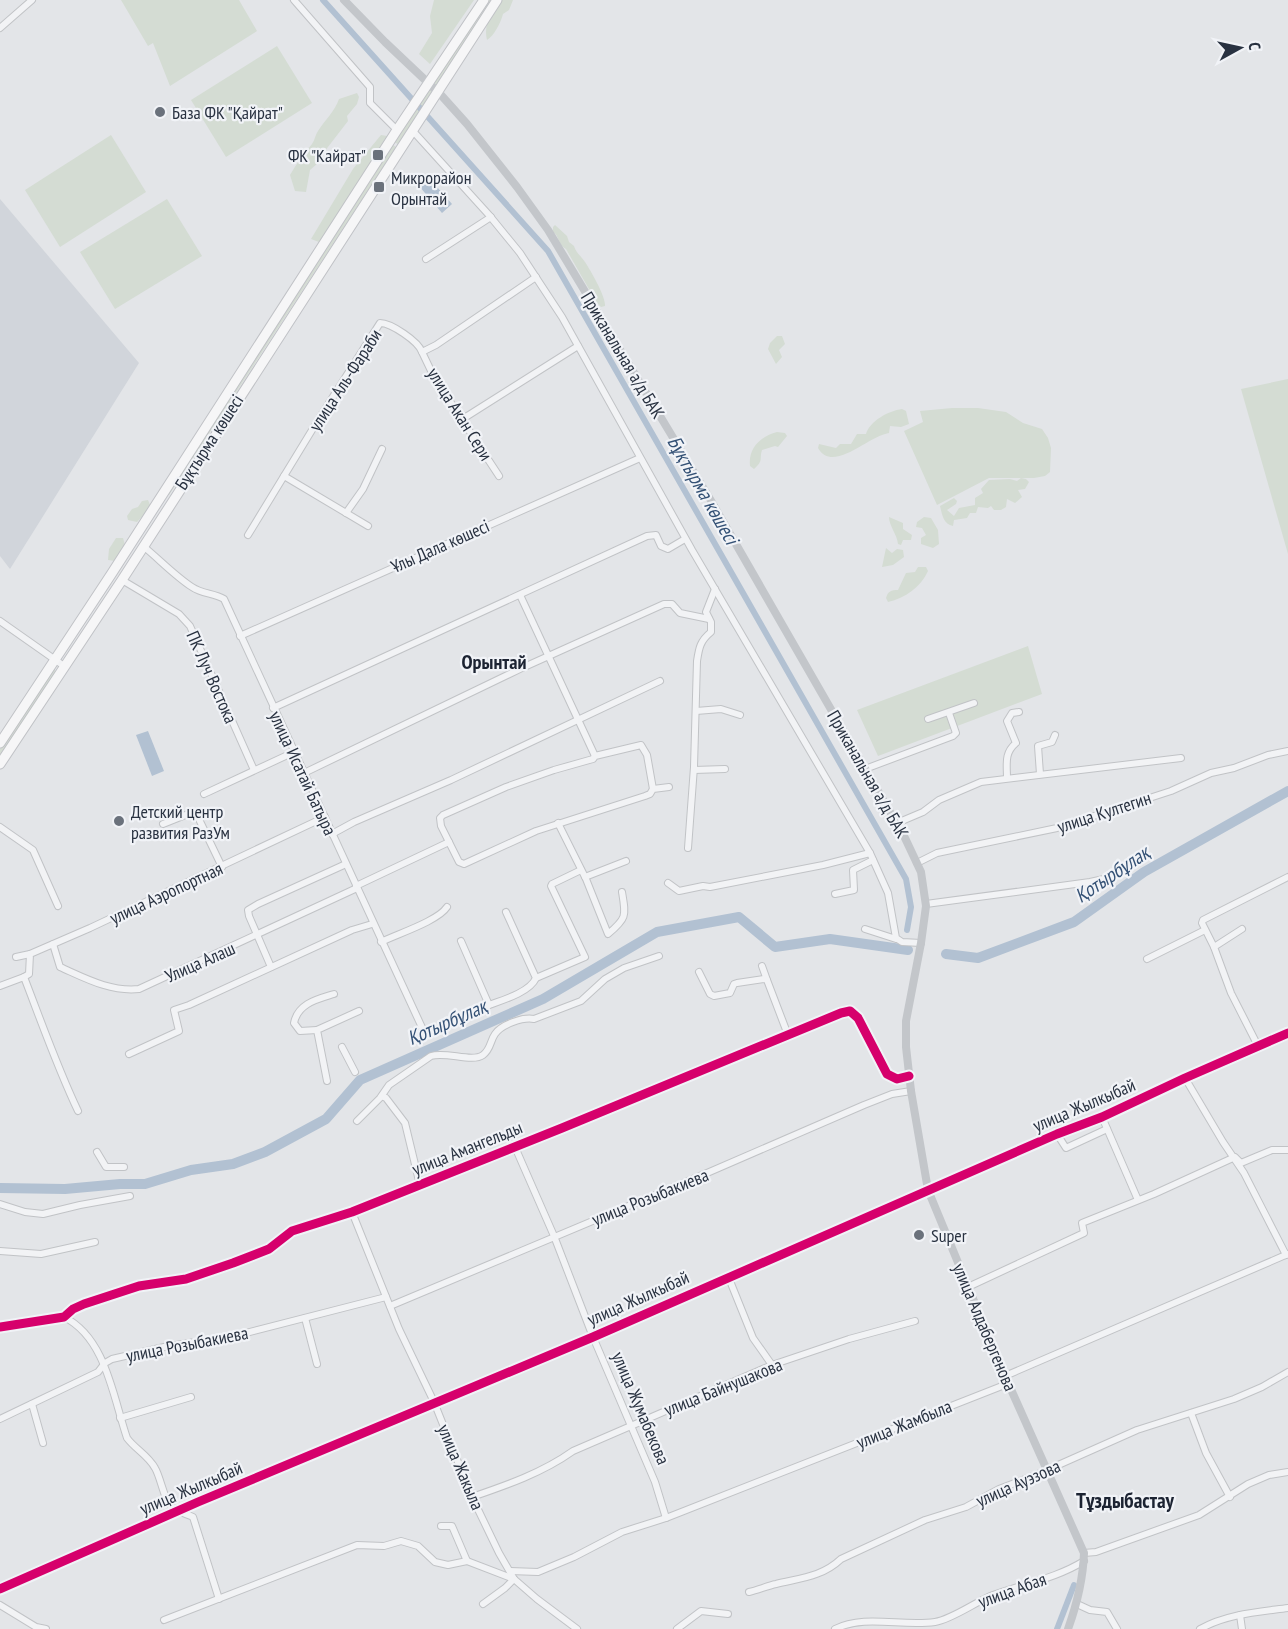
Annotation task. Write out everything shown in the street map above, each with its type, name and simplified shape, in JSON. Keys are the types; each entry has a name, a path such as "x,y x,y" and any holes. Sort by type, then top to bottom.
{"main road":[{"name":"Приканальная а/д БАК","path":"344,0 426,87 438,93 466,124 548,230 710,499 897,823 921,873"},
{"name":"Бұқтырма көшесі","path":"0,742 112,573 397,130 484,0"},
{"name":"Бұқтырма көшесі","path":"0,764 122,580 497,0"},
{"path":"161,495 171,502"},
{"path":"112,573 122,580"},
{"name":"улица Алдабергенова","path":"921,873 926,904 906,1021 906,1047 928,1190 1005,1376 1048,1470 1084,1557"},
{"name":"улица Жылкыбай","path":"0,1589 198,1502 593,1337 728,1276 1102,1117 1288,1033"},
{"path":"1068,1629 1077,1604 1084,1557"}],"street":[{"path":"0,28 32,0"},
{"path":"294,0 370,87 370,103 397,130"},
{"path":"414,127 491,217 536,278 578,346 715,590 871,856 888,893 896,939"},
{"path":"426,259 491,217"},
{"path":"422,352 536,278"},
{"name":"улица Аль-Фараби","path":"248,535 380,323 386,323 411,338 420,346 422,352"},
{"path":"461,420 578,346"},
{"name":"улица Акан Сери","path":"422,352 434,377 499,476"},
{"path":"346,513 363,489 382,449"},
{"name":"Ұлы Дала көшесі","path":"240,636 640,458"},
{"path":"284,476 368,526"},
{"path":"273,708 647,536 656,535 661,546 668,549 686,539"},
{"name":"улица Исатай Батыра","path":"143,546 192,588 224,599 372,924 425,1034 489,1005"},
{"name":"ПК Луч Востока","path":"122,580 179,614 190,626 254,770"},
{"path":"688,848 699,645 711,633 706,612 715,590"},
{"path":"520,595 595,756"},
{"path":"304,773 664,604 672,604 680,613 709,619"},
{"path":"0,621 64,666"},
{"path":"332,834 660,681"},
{"path":"928,719 974,703"},
{"path":"696,711 721,709 740,715"},
{"path":"1007,778 1006,755 1016,743 1007,721 1012,713 1019,711"},
{"path":"866,769 956,734 949,713"},
{"path":"1040,774 1038,746 1052,742 1055,735"},
{"path":"640,745 647,755 653,789 645,796 536,831 464,864 459,861 441,826 440,818 444,815 506,787 593,759 595,756 640,745"},
{"name":"улица Култегин","path":"917,863 937,853 1057,828 1171,791 1211,773 1288,751"},
{"path":"204,794 294,752"},
{"path":"897,823 923,812 939,800 981,782 1180,758"},
{"path":"694,770 724,769"},
{"path":"653,789 669,787"},
{"path":"162,824 193,812 196,813 222,867"},
{"name":"улица Аэропортная","path":"16,957 30,954 53,944 325,818"},
{"path":"558,823 585,877 608,934 621,923 626,914 622,892"},
{"path":"0,827 33,850 58,906"},
{"name":"Улица Алаш","path":"53,944 60,967 97,984 125,990 139,988 257,936 449,842"},
{"path":"668,882 679,891 871,856"},
{"path":"835,894 854,890 853,870 871,856"},
{"path":"585,877 626,861"},
{"path":"271,967 248,910 346,864"},
{"path":"461,940 489,1005 521,991 536,978 585,957 551,886 581,870"},
{"path":"926,904 1113,877"},
{"path":"1258,1046 1231,993 1214,947 1202,923 1203,920 1229,905 1288,877"},
{"path":"381,942 426,921 447,907"},
{"path":"506,912 536,978"},
{"path":"129,1054 179,1031 174,1010 352,930 372,924"},
{"path":"865,929 902,942 921,943"},
{"path":"1214,947 1242,929"},
{"path":"1147,959 1205,930"},
{"path":"0,986 29,974 30,954"},
{"path":"357,1121 382,1096 389,1085 431,1056 446,1054 474,1058 481,1056 490,1046 496,1033 511,1024 527,1017 534,1019 581,1001 605,979 624,968 659,956"},
{"path":"762,966 788,1035"},
{"path":"699,972 710,994 714,996 730,993 734,984 767,980"},
{"path":"24,976 33,1006 42,1022 78,1111"},
{"path":"334,993 304,1005 296,1014 294,1023 300,1031 317,1030 359,1011"},
{"name":"улица Амангельды","path":"0,1327 64,1317 73,1309 84,1304 139,1286 186,1279 233,1263 269,1249 292,1231 352,1212 420,1185 841,1013 850,1011 858,1018 887,1074 897,1079 909,1076"},
{"path":"317,1030 327,1081"},
{"path":"342,1047 355,1072"},
{"path":"1185,1078 1234,1157 1287,1255"},
{"name":"улица Розыбакиева","path":"390,1306 864,1105 892,1094 911,1091"},
{"path":"382,1096 405,1123 420,1185"},
{"path":"1102,1117 1138,1200"},
{"path":"1058,1134 1066,1148 1107,1129"},
{"name":"улица Жумабекова","path":"515,1147 655,1482 666,1518"},
{"path":"1234,1157 1241,1163 1272,1150 1288,1150"},
{"path":"97,1152 106,1167 124,1167"},
{"path":"968,1287 1084,1233 1082,1223 1234,1157"},
{"path":"0,1204 25,1212 43,1214 130,1196"},
{"name":"улица Жакыла","path":"352,1212 399,1329 434,1402 472,1497 514,1579 577,1629"},
{"path":"0,1251 41,1254 95,1242"},
{"name":"улица Жамбыла","path":"510,1571 538,1572 574,1557 622,1532 666,1518 1002,1386 1005,1376 1287,1255"},
{"path":"728,1276 753,1338 772,1365"},
{"name":"улица Розыбакиева","path":"0,1419 98,1372 112,1359 238,1335 386,1297"},
{"path":"64,1317 74,1323 105,1364 126,1438 132,1446 145,1454 156,1470 168,1503 193,1517"},
{"path":"305,1318 317,1364"},
{"name":"улица Байнушакова","path":"472,1497 510,1484 544,1469 573,1451 630,1425 772,1365 849,1339 915,1321"},
{"name":"улица Ауэзова","path":"749,1592 811,1577 832,1567 841,1559 925,1520 966,1507 999,1489 1137,1430 1262,1387 1288,1372"},
{"path":"120,1418 191,1397"},
{"path":"32,1404 43,1443"},
{"path":"1191,1413 1206,1454 1230,1497"},
{"name":"улица Абая","path":"837,1628 855,1622 936,1625 965,1607 996,1594 1070,1570 1084,1557 1199,1515 1248,1484 1269,1475 1288,1472"},
{"path":"198,1502 193,1517 219,1599"},
{"path":"441,1526 452,1526 467,1561"},
{"path":"164,1620 357,1545 384,1546 401,1541 418,1546 435,1563 448,1565 467,1561 514,1579 483,1604"},
{"path":"1077,1604 1090,1610 1107,1612 1117,1629"},
{"path":"0,1605 36,1627 46,1629"},
{"path":"1200,1629 1212,1622 1240,1615 1288,1608"},
{"path":"677,1629 701,1611 728,1614"},
{"path":"1240,1615 1242,1629"}],"shaded area":[{"path":"121,0 239,0 257,31 170,86 153,43 148,46"},
{"path":"434,0 474,0 430,64 419,54 432,33 430,16"},
{"path":"487,0 491,0 398,144 394,142"},
{"path":"501,0 513,0 509,10 503,14 497,28 487,40 487,23"},
{"path":"277,46 312,103 226,157 191,100"},
{"path":"357,93 359,97 357,104 347,116 348,121 318,163 310,170 306,192 295,191 290,175 295,167 339,99"},
{"path":"111,135 146,192 60,247 25,190"},
{"path":"381,135 387,136 386,143 324,239 319,242 311,239 353,169"},
{"path":"393,145 396,147 169,495 169,490"},
{"path":"0,199 139,363 10,569 0,556"},
{"path":"167,199 202,256 115,309 80,252"},
{"path":"555,225 567,236 569,242 588,266 601,290 605,306 601,307 597,303 566,249 561,245 553,232"},
{"path":"777,336 782,336 785,344 779,350 782,357 776,364 768,349"},
{"path":"1288,379 1288,554 1241,389"},
{"path":"978,408 1006,412 1023,423 1042,429 1051,448 1050,472 1045,476 1034,478 989,478 937,505 904,431 923,422 920,411"},
{"path":"902,409 906,411 909,424 901,427 890,426 889,433 851,451 832,457 824,455 818,448 819,444 836,448 840,444 851,444 857,434 866,434 871,425 880,417"},
{"path":"777,432 785,433 787,436 778,447 762,450 760,462 754,469 750,466 753,448 766,436"},
{"path":"1021,478 1029,482 1025,489 1018,490 1022,497 1015,503 1007,499 1006,507 1001,510 994,510 991,506 978,507 976,513 970,513 967,518 954,520 953,526 944,518 940,506 954,498 957,501 956,504 947,510 954,516 959,508 975,505 975,498 983,493 981,489 989,480 1017,481"},
{"path":"148,500 151,507 137,522 128,520 127,516 132,509 138,507 142,501"},
{"path":"889,517 903,523 903,529 912,535 911,540 903,540 901,545 898,544"},
{"path":"924,517 931,518 938,530 939,544 933,548 921,544 921,538 926,535 922,528 916,527 917,522"},
{"path":"116,538 123,538 125,545 115,561 108,560 109,549"},
{"path":"886,548 892,553 897,549 903,550 904,557 893,565 882,567"},
{"path":"918,567 926,567 928,571 917,587 906,595 888,602 886,598 889,592 898,590 906,573 915,572"},
{"path":"1028,646 1042,694 878,756 857,710"},
{"path":"55,667 55,672 0,756 0,749"}],"water":[{"path":"429,178 452,204 442,213 419,186"},
{"path":"148,731 164,771 152,776 136,735"}],"waterway":[{"name":"Бұқтырма көшесі","path":"323,0 548,251 906,879 911,907 907,930"},
{"name":"Қотырбұлақ","path":"946,954 978,958 1074,922 1144,872 1288,791"},
{"name":"Қотырбұлақ","path":"0,1188 65,1189 145,1184 191,1170 233,1164 265,1152 326,1119 360,1080 543,999 657,932 739,917 775,947 830,939 908,950"},
{"path":"1057,1629 1074,1585"}],"cycle path":[{"path":"0,1327 64,1317 73,1309 84,1304 139,1286 186,1279 233,1263 269,1249 292,1231 352,1212 841,1013 850,1011 858,1018 887,1074 897,1079 909,1076"},
{"path":"0,1589 198,1502 593,1337 1057,1134 1102,1117 1288,1033"}],"place":[{"name":"База ФК \"Қайрат\"","path":"160,112"},
{"name":"ФК \"Кайрат\"","path":"378,155"},
{"name":"Микрорайон Орынтай","path":"379,187"},
{"name":"Детский центр развития РазУм","path":"119,821"},
{"name":"Super","path":"919,1235"}],"district":[{"name":"Орынтай","path":"494,662"},
{"name":"Тұздыбастау","path":"1125,1500"}]}
